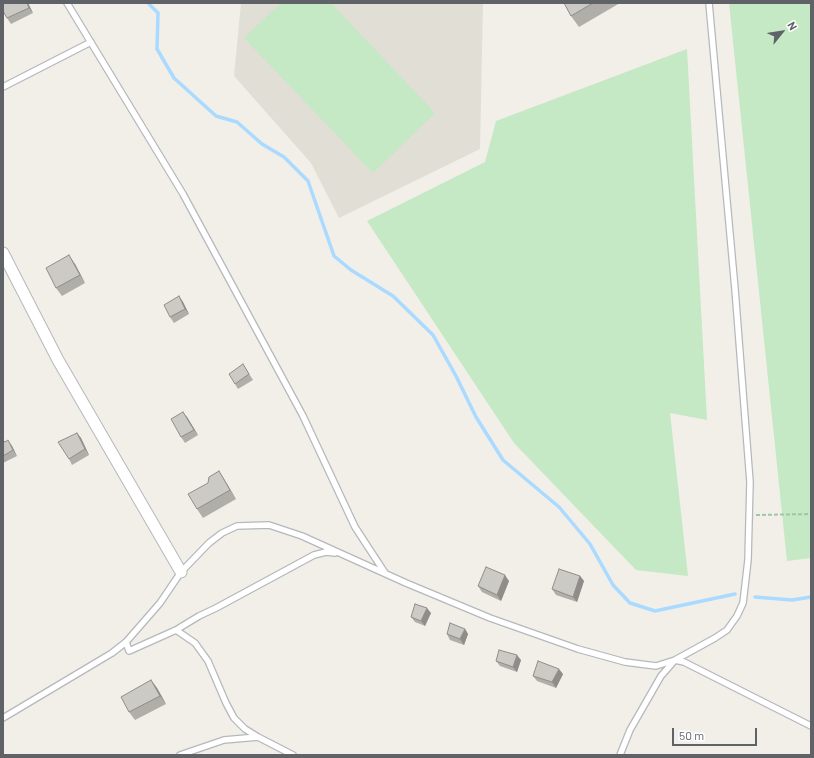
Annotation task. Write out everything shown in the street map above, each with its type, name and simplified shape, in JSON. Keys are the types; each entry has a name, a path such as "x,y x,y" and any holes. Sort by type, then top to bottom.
{"street":[{"path":"3,253 58,360 181,572"}],"lane":[{"path":"67,3 183,194 303,416 355,526 386,574"},
{"path":"3,718 112,653 126,642 160,603 181,572 209,543 222,533 237,526 269,525 302,536 340,554 490,618 578,649 625,662 656,666 675,660 727,630 737,616 743,603 748,560 750,482 737,312 708,3"},
{"path":"3,88 91,42"},
{"path":"126,642 129,651 176,630 199,616 314,555 326,552 340,554"},
{"path":"176,630 195,643 208,661 234,718 258,737 293,755"},
{"path":"675,660 684,662 811,726"},
{"path":"620,755 630,730 649,695 661,676 675,660"},
{"path":"180,755 224,740 258,737"}],"path":[{"path":"749,516 811,514"}],"shaded area":[{"path":"241,3 483,3 480,149 339,218 311,163 234,76"}],"green space":[{"path":"281,3 331,3 435,113 373,173 244,38"},
{"path":"729,3 811,3 811,558 787,561"},
{"path":"687,49 707,420 670,413 688,576 636,570 514,443 367,221 485,162 496,121"}],"building":[{"path":"3,3 27,3 29,8 7,18 3,11"},
{"path":"564,3 593,3 571,16"},
{"path":"69,255 80,275 56,288 46,268"},
{"path":"179,296 185,309 170,317 164,305"},
{"path":"243,364 249,374 235,384 229,374"},
{"path":"183,412 194,430 181,437 171,419"},
{"path":"77,433 85,449 69,459 58,442"},
{"path":"3,440 5,442 8,440 13,450 3,456"},
{"path":"219,471 230,490 197,509 188,494 208,483 209,477"},
{"path":"486,567 505,575 497,595 478,586"},
{"path":"559,569 580,576 573,597 552,589"},
{"path":"415,604 427,608 421,621 411,617"},
{"path":"450,623 465,629 460,639 447,634"},
{"path":"499,650 517,655 513,667 496,661"},
{"path":"538,661 559,669 552,682 533,676"},
{"path":"151,680 160,696 129,712 121,697"}],"waterway":[{"path":"148,3 158,13 157,49 174,78 216,116 237,122 262,144 284,157 308,181 334,256 351,270 393,296 433,335 456,376 476,417 503,460 559,507 590,544 613,585 630,603 655,611 735,594"},
{"path":"755,597 792,600 811,597"}]}
